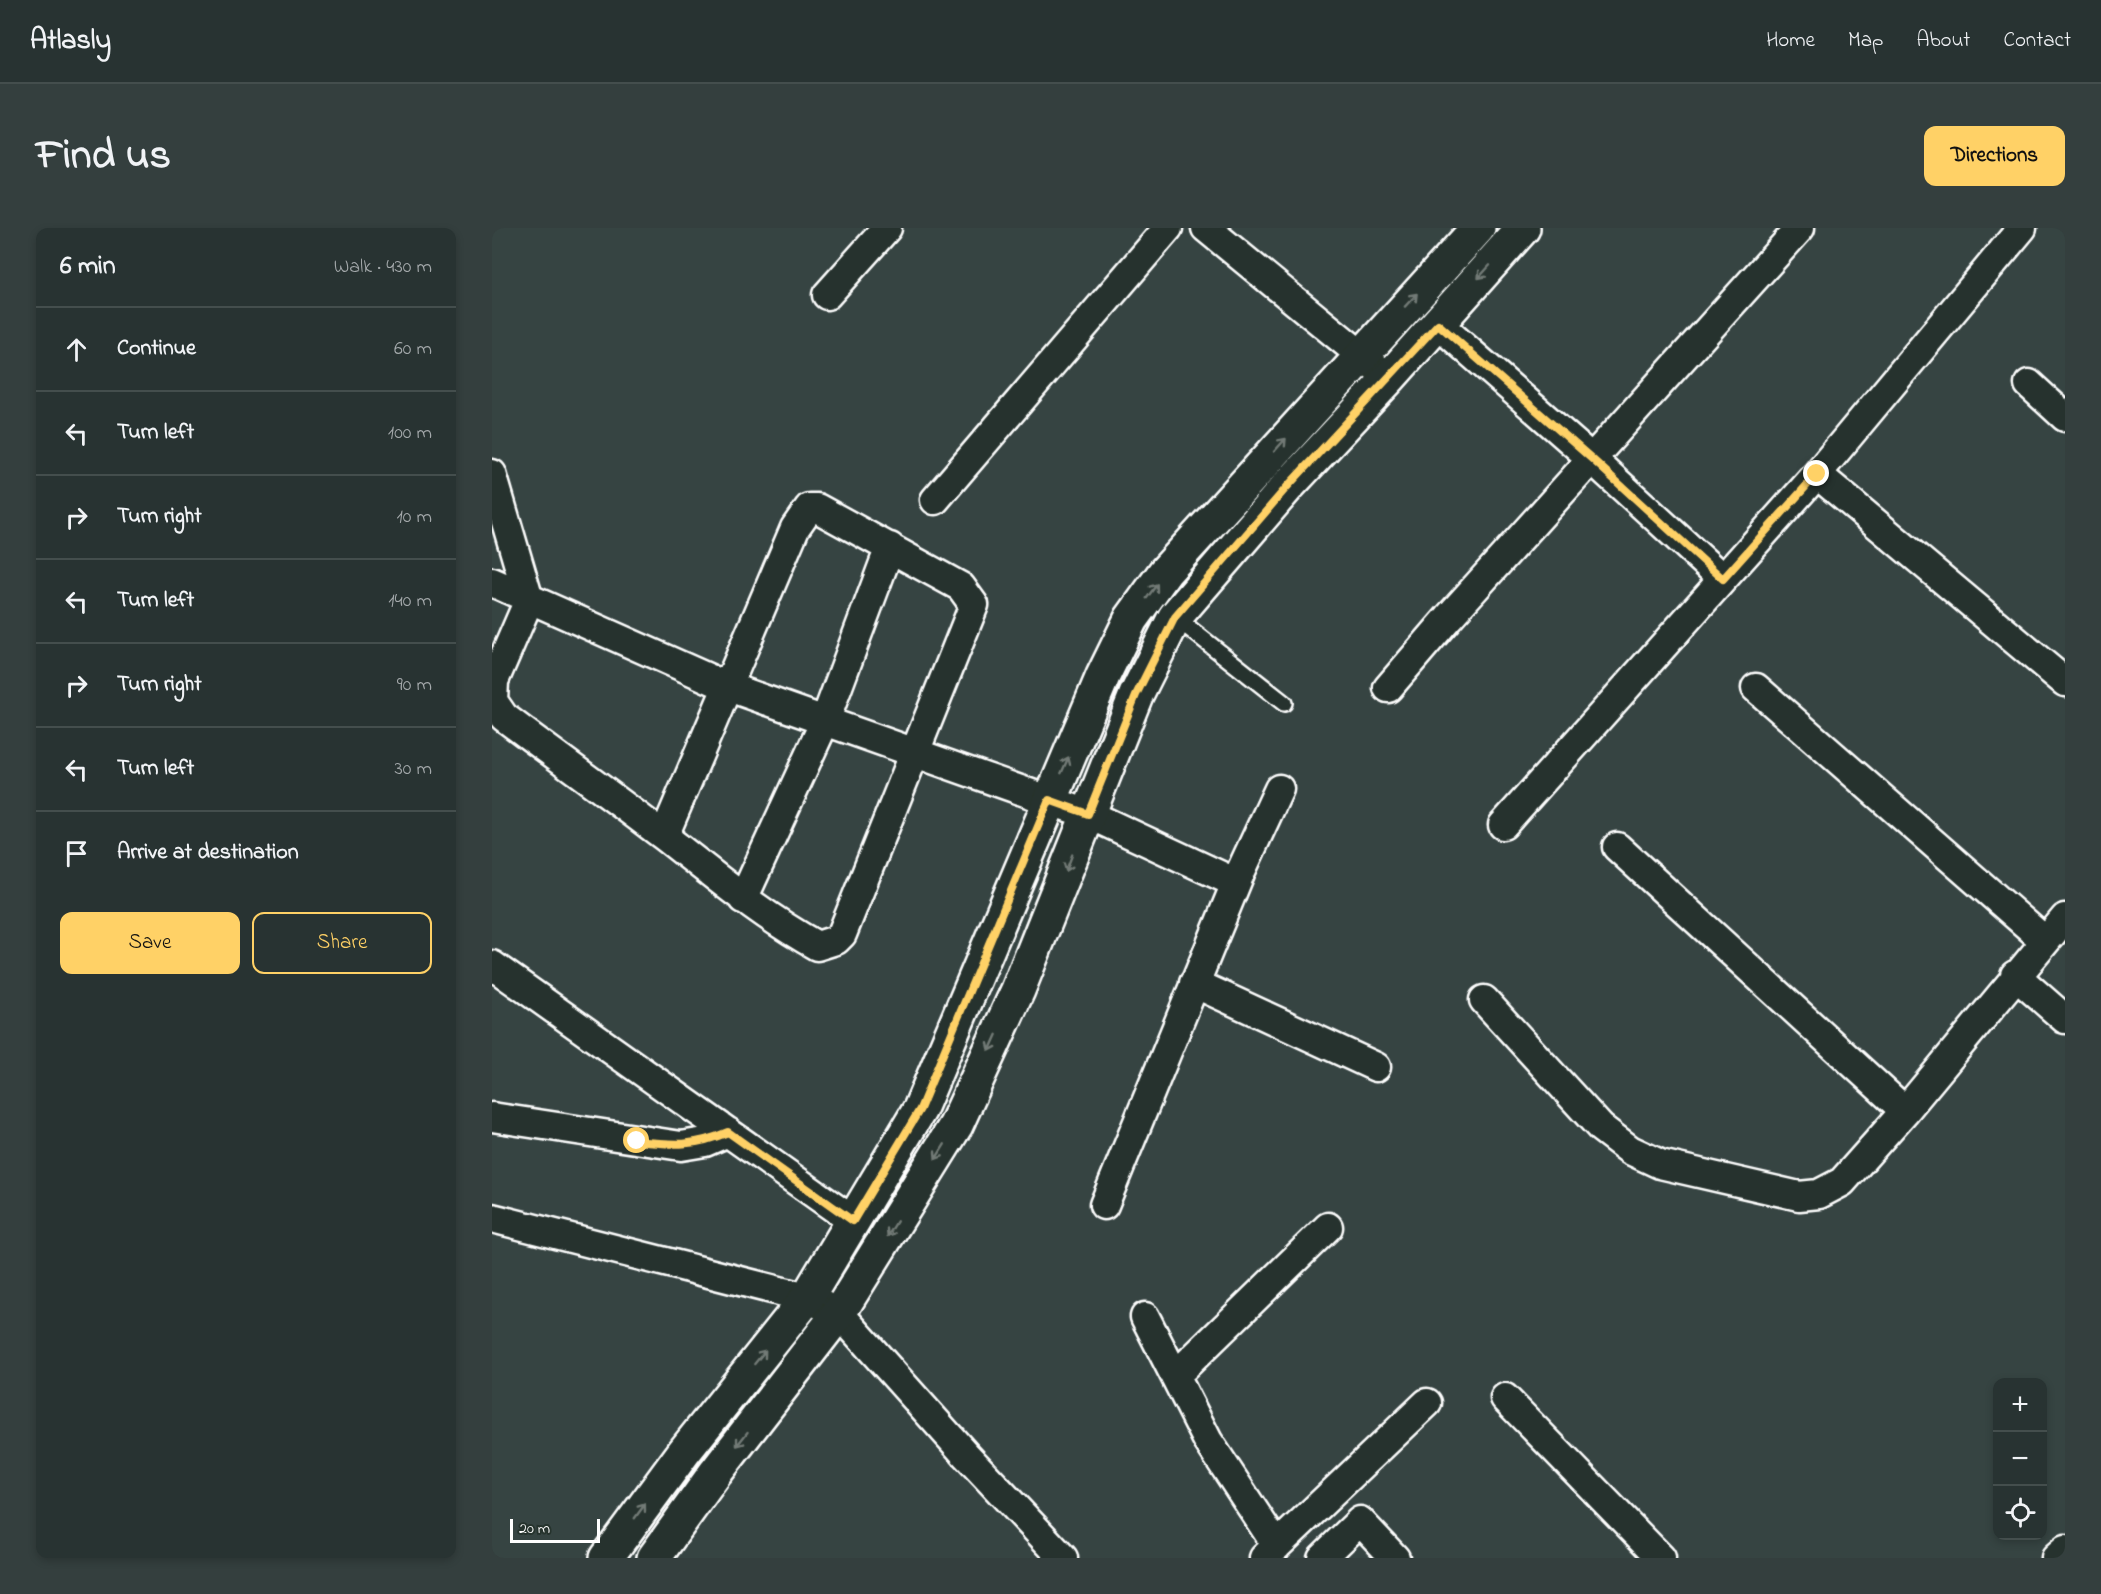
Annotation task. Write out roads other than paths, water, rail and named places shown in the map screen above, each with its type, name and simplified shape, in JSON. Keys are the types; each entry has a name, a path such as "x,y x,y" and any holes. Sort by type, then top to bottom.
{"street":[{"path":"827,296 887,228"},
{"path":"935,500 1168,228"},
{"path":"1206,228 1359,356 1389,378"},
{"path":"606,1558 684,1452 807,1298 920,1109 1049,800 1131,619 1165,572 1359,356 1478,228"},
{"path":"654,1558 716,1472 839,1313 956,1125 1018,990 1136,695 1175,617 1287,487 1389,378 1523,228"},
{"path":"1388,688 1800,228"},
{"path":"1503,825 1817,474 2022,228"},
{"path":"1438,324 1592,459 1723,579"},
{"path":"2029,384 2065,417"},
{"path":"492,474 529,600 494,681 493,701 504,717 664,836 743,899 780,926 817,946 837,940 842,934 974,605 961,587 817,508 809,508 795,528 664,836"},
{"path":"1817,474 2065,682"},
{"path":"743,899 825,721 890,547"},
{"path":"492,582 726,686 916,751 1088,814 1236,883"},
{"path":"1756,688 2044,940"},
{"path":"1104,1205 1236,883 1279,789"},
{"path":"1617,847 1905,1112"},
{"path":"1484,1000 1601,1128 1630,1150 1660,1164 1800,1196 1819,1194 1842,1182 1905,1112 2015,975 2065,918"},
{"path":"492,965 853,1221"},
{"path":"2015,975 2065,1019"},
{"path":"1194,983 1376,1067"},
{"path":"492,1117 681,1146 705,1142 728,1132"},
{"path":"492,1218 807,1298 839,1313 915,1399 1063,1558"},
{"path":"1175,1376 1328,1227"},
{"path":"1145,1317 1208,1441 1270,1552 1427,1402"},
{"path":"1505,1398 1661,1558"},
{"path":"1322,1558 1360,1521 1395,1558"},
{"path":"2056,1558 2065,1550"}],"lane":[{"path":"1175,617 1284,703"}]}
